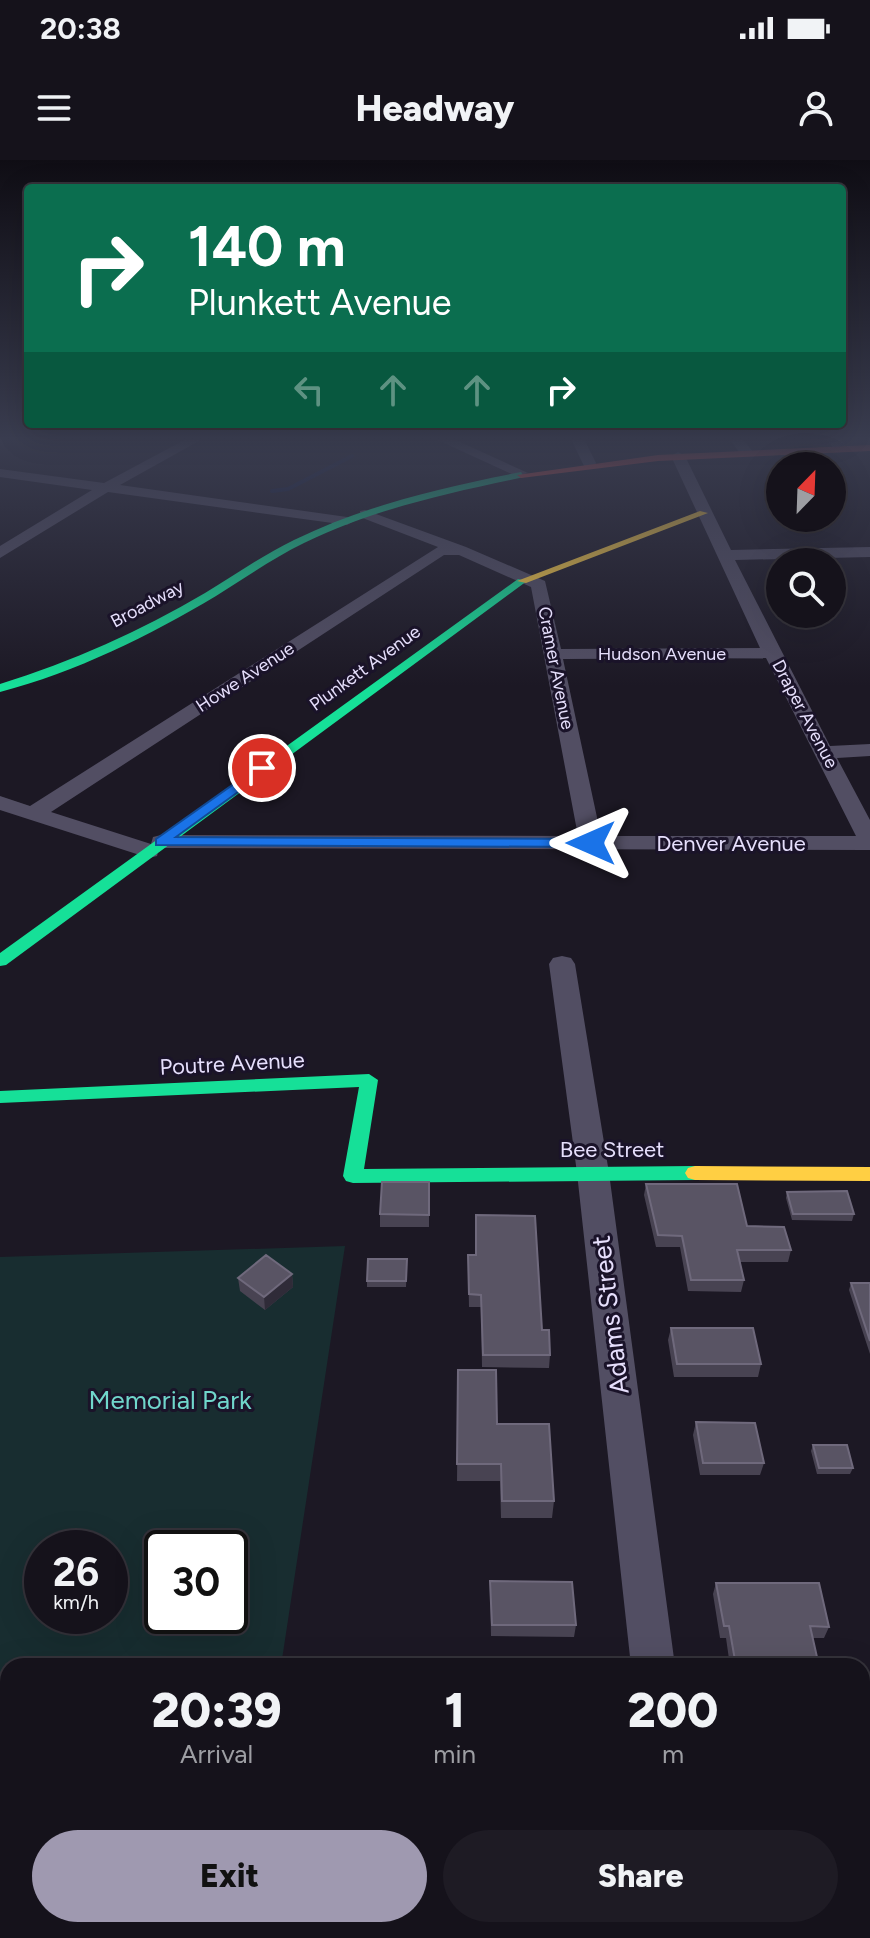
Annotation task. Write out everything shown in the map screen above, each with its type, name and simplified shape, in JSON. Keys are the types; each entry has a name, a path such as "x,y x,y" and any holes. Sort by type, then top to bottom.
{"street":[{"path":"0,553 53,520"},
{"name":"Broadway","path":"0,688 91,657 275,554 352,520"},
{"name":"Cramer Avenue","path":"362,520 461,550 539,584 591,843"},
{"name":"Plunkett Avenue","path":"0,961 515,584 679,520"},
{"name":"Draper Avenue","path":"707,520 870,842"},
{"name":"Howe Avenue","path":"31,815 440,551 461,550"},
{"path":"727,555 870,552"},
{"name":"Hudson Avenue","path":"552,654 772,653"},
{"path":"826,752 870,750"},
{"name":"Denver Avenue","path":"0,803 31,815 155,846 870,842"},
{"name":"Adams Street","path":"562,964 593,1173 652,1658"},
{"name":"Poutre Avenue","path":"0,1097 369,1080 353,1176"},
{"name":"Bee Street","path":"353,1176 870,1174"}],"green space":[{"name":"Memorial Park","path":"345,1246 282,1658 0,1658 0,1257"}],"building":[{"path":"382,1182 429,1182 429,1215 380,1214"},
{"path":"646,1184 737,1184 747,1226 784,1227 791,1250 737,1250 744,1280 691,1280 682,1236 658,1235"},
{"path":"847,1191 854,1214 793,1214 787,1192"},
{"path":"476,1215 535,1216 542,1330 549,1330 550,1355 483,1355 481,1295 469,1294 468,1255 476,1255"},
{"path":"266,1255 292,1274 264,1297 238,1278"},
{"path":"368,1259 407,1259 406,1281 367,1281"},
{"path":"851,1283 870,1283 870,1341"},
{"path":"671,1328 753,1328 761,1364 677,1364"},
{"path":"458,1370 496,1370 497,1424 549,1424 554,1501 502,1501 501,1464 457,1464"},
{"path":"696,1422 755,1423 764,1463 703,1463"},
{"path":"813,1445 847,1445 853,1468 819,1468"},
{"path":"490,1581 572,1582 576,1625 492,1625"},
{"path":"716,1583 819,1583 829,1627 810,1626 817,1658 735,1658 729,1626 724,1626"}],"traffic: fast":[{"path":"0,688 55,670 135,635 211,594 277,553 348,520"},
{"path":"0,961 522,581"},
{"path":"0,1097 369,1080 353,1176 695,1173"}],"traffic: slow":[{"path":"522,581 684,520"},
{"path":"695,1173 870,1174"}],"route":[{"path":"262,768 161,842 591,843"}]}
